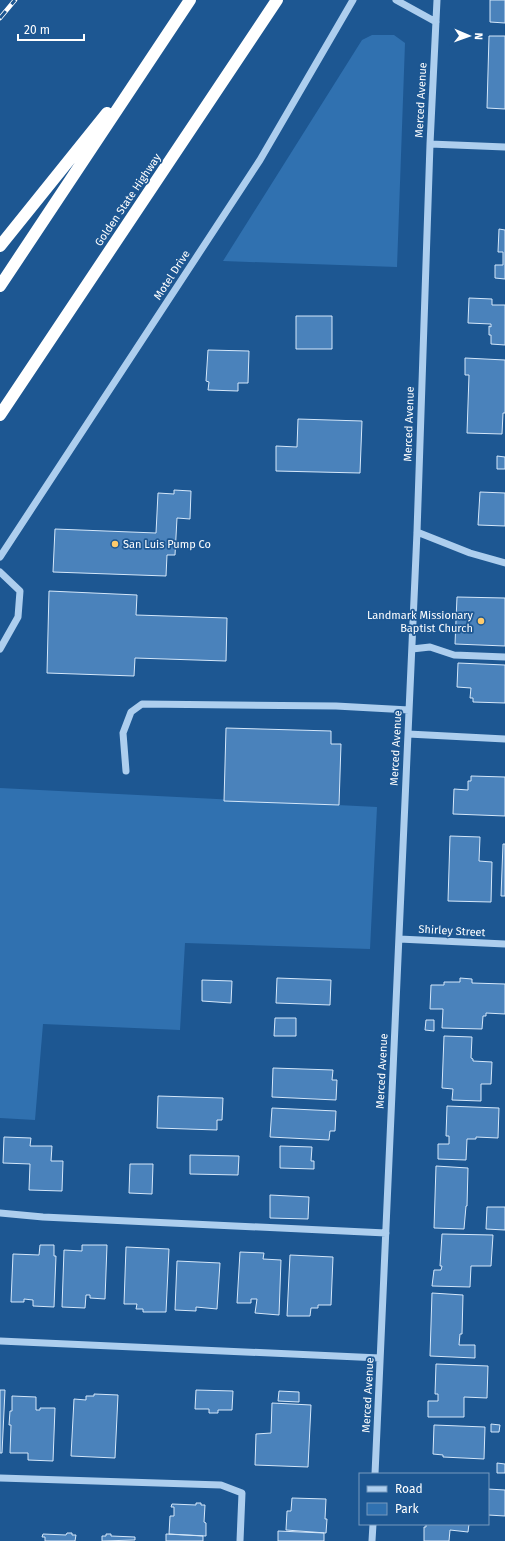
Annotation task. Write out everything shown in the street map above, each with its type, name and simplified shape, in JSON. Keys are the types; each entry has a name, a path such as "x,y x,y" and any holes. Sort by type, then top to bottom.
{"highway":[{"path":"0,286 190,0"},
{"name":"Golden State Highway","path":"0,415 277,0"},
{"path":"0,246 156,51"}],"street":[{"name":"Motel Drive","path":"0,557 260,160 354,0"},
{"path":"396,0 436,22"},
{"name":"Merced Avenue","path":"375,1473 417,532 430,144 437,0"},
{"path":"430,144 505,147"},
{"path":"417,532 477,556 505,563"},
{"path":"0,572 20,591 18,618 0,649"},
{"path":"412,649 430,647 454,655 505,657"},
{"path":"126,771 124,733 131,712 142,704 336,706 409,710"},
{"path":"408,734 505,739"},
{"name":"Shirley Street","path":"399,939 505,944"},
{"path":"0,1213 43,1217 386,1233"},
{"path":"0,1341 380,1358"},
{"path":"0,1478 221,1485 242,1493 240,1541"},
{"path":"372,1541 373,1525"}],"green space":[{"path":"372,35 394,35 405,43 397,267 223,261 362,40"},
{"path":"0,788 377,807 370,949 185,943 180,1030 43,1024 35,1120 0,1118"}],"building":[{"path":"490,0 505,0 505,23 490,22"},
{"path":"489,36 505,36 505,109 487,108"},
{"path":"499,229 505,230 505,279 495,278 495,265 503,265 503,252 498,252"},
{"path":"469,298 492,299 492,305 505,305 505,345 491,344 489,326 491,327 491,324 468,323"},
{"path":"296,316 332,316 332,349 296,349"},
{"path":"208,350 249,351 248,383 238,383 238,391 208,390 209,382 206,381"},
{"path":"465,358 505,360 505,413 503,413 502,434 467,433 469,375 465,375"},
{"path":"298,419 362,421 360,473 276,471 276,446 297,447"},
{"path":"497,456 505,457 505,469 497,469"},
{"name":"San Luis Pump Co","path":"174,490 191,491 190,519 177,518 175,555 167,555 166,576 53,572 55,529 156,533 158,493 174,494"},
{"path":"480,492 505,493 505,526 478,525"},
{"path":"49,591 137,595 136,615 227,618 226,661 135,658 134,676 47,673"},
{"name":"Landmark Missionary Baptist Church","path":"457,597 505,598 505,646 455,644"},
{"path":"458,663 505,665 505,703 473,702 473,698 470,698 471,688 457,687"},
{"path":"226,728 331,731 331,744 341,744 339,805 224,801"},
{"path":"471,776 505,777 505,816 453,814 454,789 468,790 468,781 471,781"},
{"path":"450,836 480,837 479,861 492,862 491,902 448,901"},
{"path":"503,844 505,844 505,896 501,896"},
{"path":"277,978 331,980 330,1005 276,1003"},
{"path":"460,978 472,979 472,983 505,984 505,1014 486,1013 486,1016 483,1016 482,1029 442,1028 443,1009 430,1009 431,985 444,985 444,982 460,982"},
{"path":"202,980 232,981 231,1003 202,1001"},
{"path":"275,1018 296,1018 296,1036 274,1036"},
{"path":"426,1020 434,1020 434,1031 425,1030"},
{"path":"444,1036 472,1037 471,1058 473,1061 492,1062 491,1084 481,1084 481,1101 452,1100 453,1089 442,1088"},
{"path":"273,1068 333,1070 332,1080 337,1080 336,1100 272,1097"},
{"path":"158,1096 223,1098 222,1120 217,1120 217,1130 157,1128"},
{"path":"447,1106 499,1108 498,1138 476,1137 476,1139 467,1139 466,1160 438,1159 438,1144 449,1144 449,1136 446,1136"},
{"path":"272,1108 336,1111 335,1131 330,1131 329,1140 270,1137"},
{"path":"4,1137 31,1138 30,1146 52,1146 51,1161 63,1161 62,1191 29,1190 30,1164 3,1163"},
{"path":"280,1146 312,1147 311,1161 314,1161 314,1169 280,1168"},
{"path":"190,1155 239,1156 238,1175 190,1174"},
{"path":"130,1164 153,1164 152,1194 129,1193"},
{"path":"436,1166 468,1168 467,1206 464,1229 434,1228"},
{"path":"270,1195 309,1197 308,1219 270,1218"},
{"path":"487,1207 505,1207 505,1230 486,1229"},
{"path":"442,1234 493,1235 491,1266 471,1266 470,1287 432,1286 434,1270 441,1270 442,1266 440,1266"},
{"path":"40,1245 54,1245 54,1256 56,1256 54,1307 33,1306 33,1300 24,1299 24,1302 11,1302 13,1254 39,1255"},
{"path":"82,1245 107,1245 105,1299 90,1298 90,1295 86,1295 85,1308 62,1307 64,1250 82,1251"},
{"path":"126,1247 169,1249 166,1312 143,1312 143,1309 136,1309 137,1304 124,1304"},
{"path":"240,1252 264,1253 263,1259 281,1260 279,1315 255,1313 257,1299 251,1299 251,1303 237,1303"},
{"path":"290,1255 333,1257 331,1305 318,1305 318,1308 311,1308 310,1316 287,1316"},
{"path":"177,1261 220,1263 217,1309 196,1307 196,1311 175,1310"},
{"path":"432,1293 463,1295 462,1334 460,1334 459,1345 475,1345 475,1358 430,1356"},
{"path":"436,1364 488,1366 487,1398 464,1397 464,1417 428,1417 428,1401 438,1401 438,1394 435,1394"},
{"path":"0,1390 5,1390 2,1453 0,1453"},
{"path":"196,1390 233,1391 232,1410 218,1410 218,1413 209,1413 209,1409 195,1409"},
{"path":"279,1391 299,1392 299,1402 278,1401"},
{"path":"94,1394 118,1395 115,1458 71,1456 74,1399 86,1400 86,1396 94,1396"},
{"path":"12,1396 36,1397 36,1410 40,1410 40,1408 55,1408 53,1461 28,1460 28,1453 10,1453 11,1425 9,1425 10,1411 12,1411"},
{"path":"272,1403 311,1405 308,1467 255,1465 256,1434 271,1433"},
{"path":"491,1424 500,1425 499,1432 491,1432"},
{"path":"434,1425 485,1427 484,1459 443,1457 443,1455 433,1454"},
{"path":"497,1463 505,1464 505,1473 497,1473"},
{"path":"489,1489 505,1490 505,1516 489,1515"},
{"path":"292,1498 326,1499 326,1533 286,1530 287,1511 291,1511"},
{"path":"196,1503 205,1505 204,1522 206,1523 206,1536 169,1534 170,1516 174,1516 174,1507 171,1507 172,1504 196,1505"},
{"path":"426,1525 469,1525 468,1532 450,1530 449,1541 424,1541 424,1527 426,1527"},
{"path":"278,1531 324,1533 324,1541 278,1541"},
{"path":"67,1533 76,1535 75,1541 45,1541 45,1537 42,1537 43,1534 66,1535"},
{"path":"106,1534 111,1534 111,1536 135,1537 135,1540 102,1541 102,1536 106,1536"},
{"path":"166,1534 203,1536 203,1541 166,1541"}],"railway":[{"path":"0,18 15,0"}],"place":[{"name":"San Luis Pump Co","path":"115,544"},
{"name":"Landmark Missionary Baptist Church","path":"481,621"}]}
